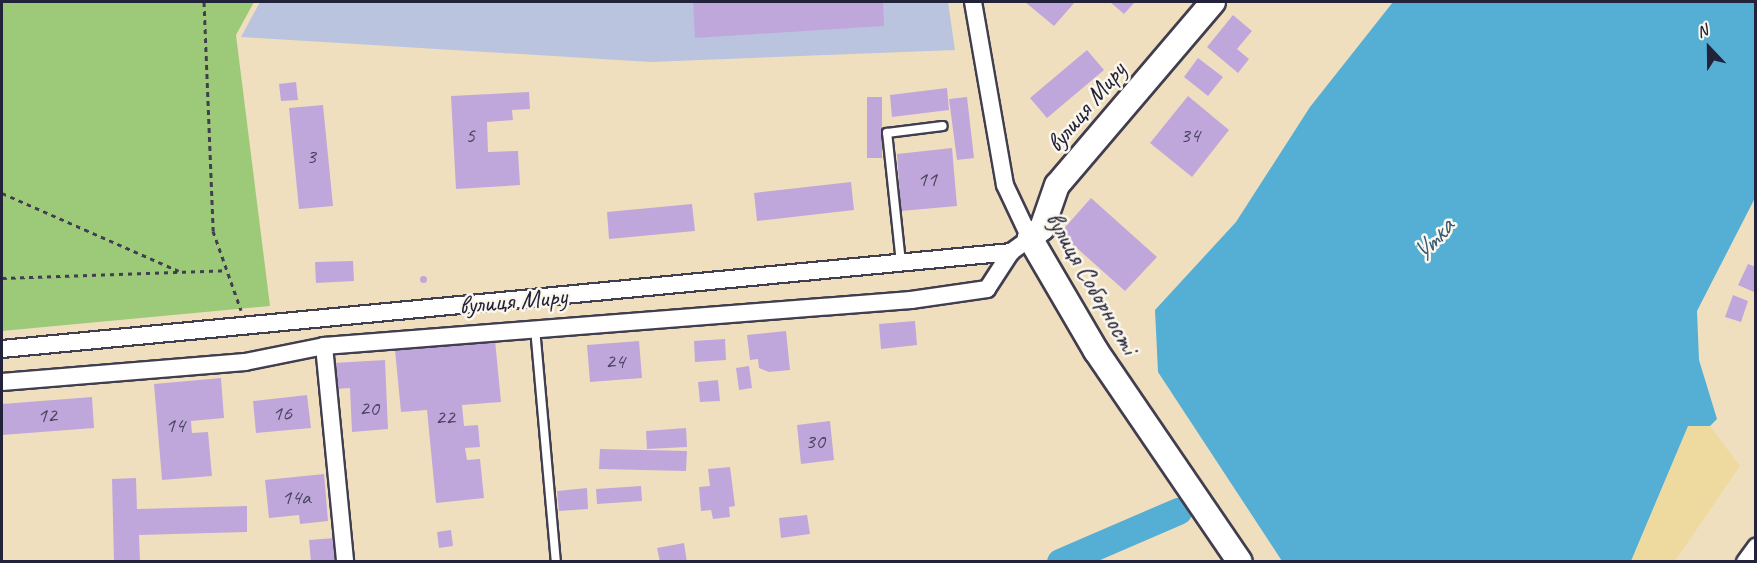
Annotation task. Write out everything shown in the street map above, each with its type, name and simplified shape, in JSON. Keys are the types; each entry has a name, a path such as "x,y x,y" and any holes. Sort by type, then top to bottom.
{"main road":[{"name":"вулиця Миру","path":"1030,237 1042,228 1057,185 1213,2"},
{"name":"вулиця Соборності","path":"1030,237 1096,351 1240,561"}],"street":[{"name":"вулиця Соборності","path":"973,2 1005,185 1030,237"},
{"name":"вулиця Миру","path":"2,382 245,362 324,346 534,327 911,300 987,289 1011,252 1030,237"},
{"name":"вулиця Миру","path":"2,349 242,323 1011,252"},
{"path":"324,346 345,561"},
{"path":"1745,561 1755,547"}],"lane":[{"path":"901,263 887,133 943,126"},
{"path":"534,327 556,561"}],"path":[{"path":"204,2 213,231 242,323"},
{"path":"2,193 180,272"},
{"path":"2,278 227,270"}],"shaded area":[{"path":"260,2 948,2 955,50 651,62 241,37"}],"green space":[{"path":"2,2 254,2 236,35 270,306 2,331"}],"sand":[{"path":"1688,426 1710,426 1740,466 1675,561 1631,562"}],"water":[{"path":"1393,2 1755,2 1755,198 1697,311 1699,360 1717,419 1710,426 1688,426 1631,561 1282,561 1158,372 1155,310 1236,222 1310,107"}],"building":[{"path":"693,2 883,2 884,26 695,38"},
{"path":"1025,2 1075,2 1054,26"},
{"path":"1110,2 1135,2 1124,14"},
{"path":"1233,15 1252,31 1237,49 1249,59 1238,73 1207,47"},
{"path":"1087,50 1104,70 1047,118 1030,98"},
{"path":"1198,58 1223,77 1208,96 1184,77"},
{"path":"296,82 298,100 281,101 279,84"},
{"path":"947,88 949,110 892,117 890,95"},
{"path":"529,92 530,109 512,110 513,120 487,122 488,152 518,151 520,185 456,189 451,96"},
{"path":"1188,96 1229,130 1192,177 1150,143"},
{"path":"867,97 882,97 882,158 867,158"},
{"path":"967,97 974,158 957,160 949,99"},
{"path":"323,105 333,206 299,209 289,108"},
{"path":"952,148 957,206 901,211 897,154"},
{"path":"851,182 854,210 757,221 754,193"},
{"path":"1091,198 1157,257 1125,291 1060,233"},
{"path":"692,204 695,231 609,239 607,212"},
{"path":"353,261 354,281 316,283 315,262"},
{"path":"1748,264 1756,267 1754,292 1738,285"},
{"path":"423,275 427,279 423,283 419,279"},
{"path":"1733,295 1748,301 1741,322 1725,317"},
{"path":"915,321 917,345 881,349 879,324"},
{"path":"786,331 790,370 769,372 759,368 758,359 750,360 747,335"},
{"path":"725,339 726,360 695,362 694,341"},
{"path":"495,340 501,402 462,405 464,426 478,425 480,447 465,448 467,460 480,459 484,498 436,503 427,410 401,412 395,350"},
{"path":"639,341 642,378 590,382 587,345"},
{"path":"385,360 388,429 352,432 350,388 334,389 333,363"},
{"path":"749,366 752,388 739,390 736,368"},
{"path":"221,378 224,418 191,421 192,433 208,432 212,476 162,480 154,384"},
{"path":"718,380 720,401 700,402 698,382"},
{"path":"307,395 311,428 256,433 253,401"},
{"path":"92,397 94,428 2,435 2,404"},
{"path":"830,421 834,460 801,464 797,425"},
{"path":"686,428 687,447 647,449 646,431"},
{"path":"600,449 687,451 686,471 599,469"},
{"path":"730,467 735,506 729,507 730,517 713,519 711,510 701,511 699,487 710,486 708,469"},
{"path":"324,474 328,521 300,524 299,515 269,518 265,480"},
{"path":"136,478 137,509 247,506 247,532 139,535 140,562 114,562 112,479"},
{"path":"641,486 642,501 597,504 596,489"},
{"path":"587,488 588,509 559,511 557,491"},
{"path":"807,515 810,534 781,538 779,518"},
{"path":"451,530 453,546 439,548 437,532"},
{"path":"335,538 337,562 311,562 309,540"},
{"path":"684,543 687,562 660,562 657,548"}],"waterway":[{"name":"Утка","path":"1060,562 1178,511"}]}
